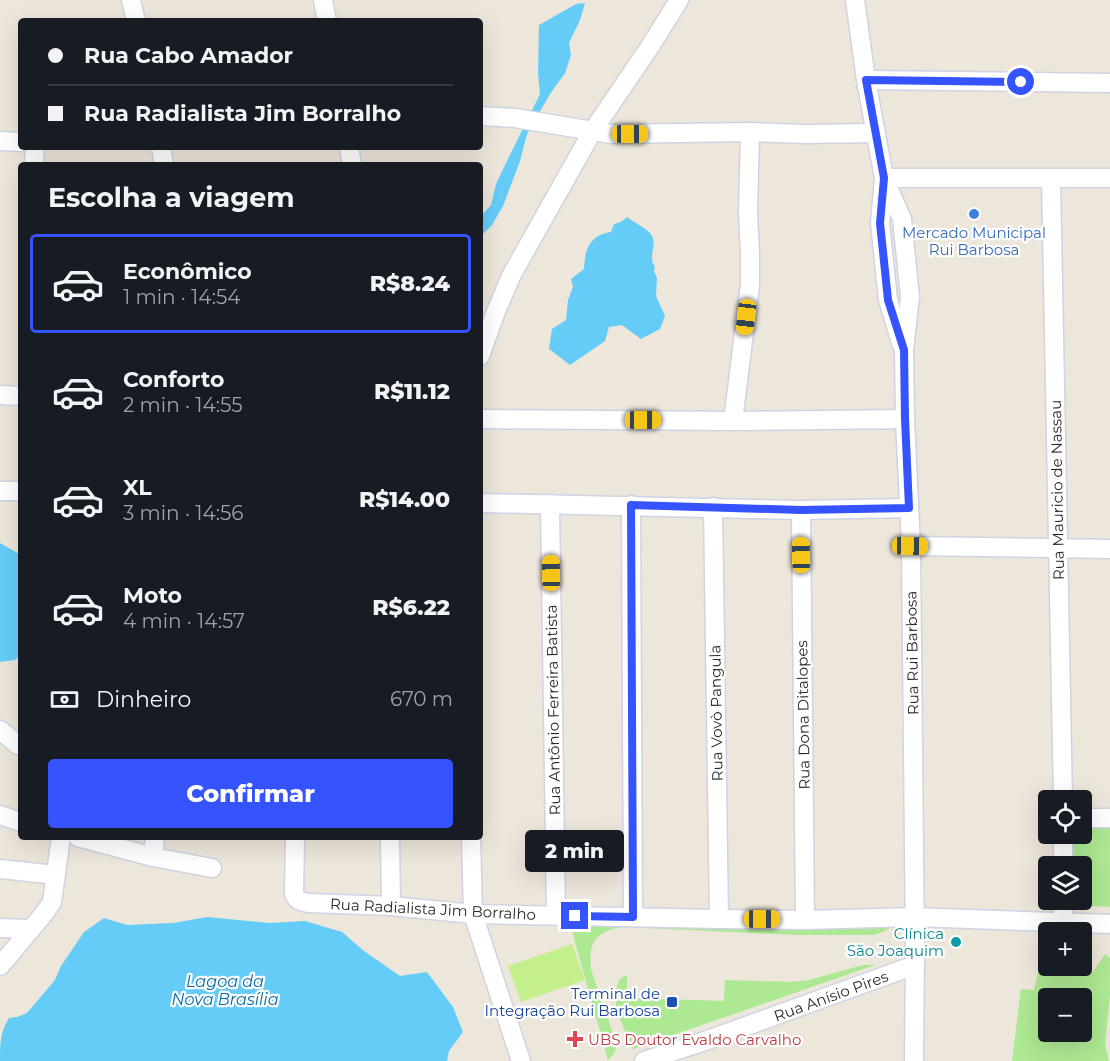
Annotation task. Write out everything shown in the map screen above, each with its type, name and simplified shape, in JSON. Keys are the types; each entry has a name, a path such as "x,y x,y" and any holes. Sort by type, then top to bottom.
{"street":[{"path":"131,0 135,18"},
{"path":"323,0 326,18"},
{"path":"483,348 511,276 592,132 679,0"},
{"name":"Rua Rui Barbosa","path":"855,0 866,80 884,178 902,219 910,297 904,350 910,546 914,1061"},
{"path":"866,80 1110,83"},
{"path":"483,116 515,118 611,134 875,133"},
{"path":"733,421 750,285 748,213 750,132"},
{"path":"0,141 18,142"},
{"path":"884,178 1110,178"},
{"name":"Rua Mauricio de Nassau","path":"1052,178 1063,790"},
{"path":"0,395 18,393"},
{"path":"483,419 733,421 905,419"},
{"path":"0,491 18,491"},
{"path":"483,503 801,510 909,508"},
{"name":"Rua Antônio Ferreira Batista","path":"550,504 556,915"},
{"path":"631,505 633,917"},
{"name":"Rua Vovò Pangula","path":"713,507 719,919"},
{"name":"Rua Dona Ditalopes","path":"801,510 805,920"},
{"path":"910,546 1110,549"},
{"path":"0,730 18,745"},
{"path":"0,815 18,821"},
{"path":"1092,818 1110,818"},
{"path":"0,966 52,902 61,840"},
{"path":"89,840 153,857 212,868"},
{"path":"153,857 155,840"},
{"name":"Rua Radialista Jim Borralho","path":"295,840 296,899 309,903 391,906 473,914 805,920 914,917 1038,922"},
{"path":"390,840 391,906"},
{"path":"471,840 473,914 521,1061"},
{"path":"0,869 56,875"},
{"name":"Rua Radialista Jim Borralho","path":"1092,924 1110,924"},
{"path":"0,928 31,929"},
{"name":"Rua Anísio Pires","path":"644,1061 915,965"},
{"path":"687,1061 702,1042"}],"green space":[{"path":"1092,822 1110,823 1110,907 1092,906 1092,856 1074,856 1073,844 1092,844"},
{"path":"568,917 892,926 874,935 798,935 621,927 604,932 592,946 591,970 615,1039 615,1051 608,1060"},
{"path":"572,944 585,980 521,1002 508,966"},
{"path":"1105,954 1110,958 1110,995 1105,1044 1109,1061 1012,1061 1021,989 1034,990 1038,973 1038,976 1092,976 1092,972"},
{"path":"863,965 875,965 633,1049 616,1004 617,986 621,978 627,975 627,998 724,1001 725,980 791,982 809,980"}],"water":[{"path":"585,3 569,43 571,55 565,73 527,134 520,161 503,206 492,225 483,234 483,214 491,205 496,184 540,94 539,25 576,4"},
{"path":"627,217 652,236 654,244 652,258 657,278 656,296 665,316 660,329 641,339 622,325 609,327 605,341 570,365 549,349 552,329 566,320 568,300 573,287 571,279 584,269 587,250 593,240 611,232 614,224"},
{"path":"0,543 18,553 18,658 0,662"},
{"name":"Lagoa da Nova Brasília","path":"207,917 269,923 305,921 342,932 364,951 400,976 427,972 453,1007 463,1032 449,1051 447,1061 0,1061 1,1038 9,1018 27,1013 55,980 61,966 84,932 104,918 127,925 173,923"}],"place":[{"name":"Mercado Municipal Rui Barbosa","path":"974,214"},
{"name":"Clínica São Joaquim","path":"956,942"},
{"name":"Terminal de Integração Rui Barbosa","path":"672,1002"},
{"name":"UBS Doutor Evaldo Carvalho","path":"575,1039"}],"route":[{"path":"575,916 633,917 631,505 801,510 909,508 904,350 888,300 880,223 884,178 866,80 1021,82"}]}
